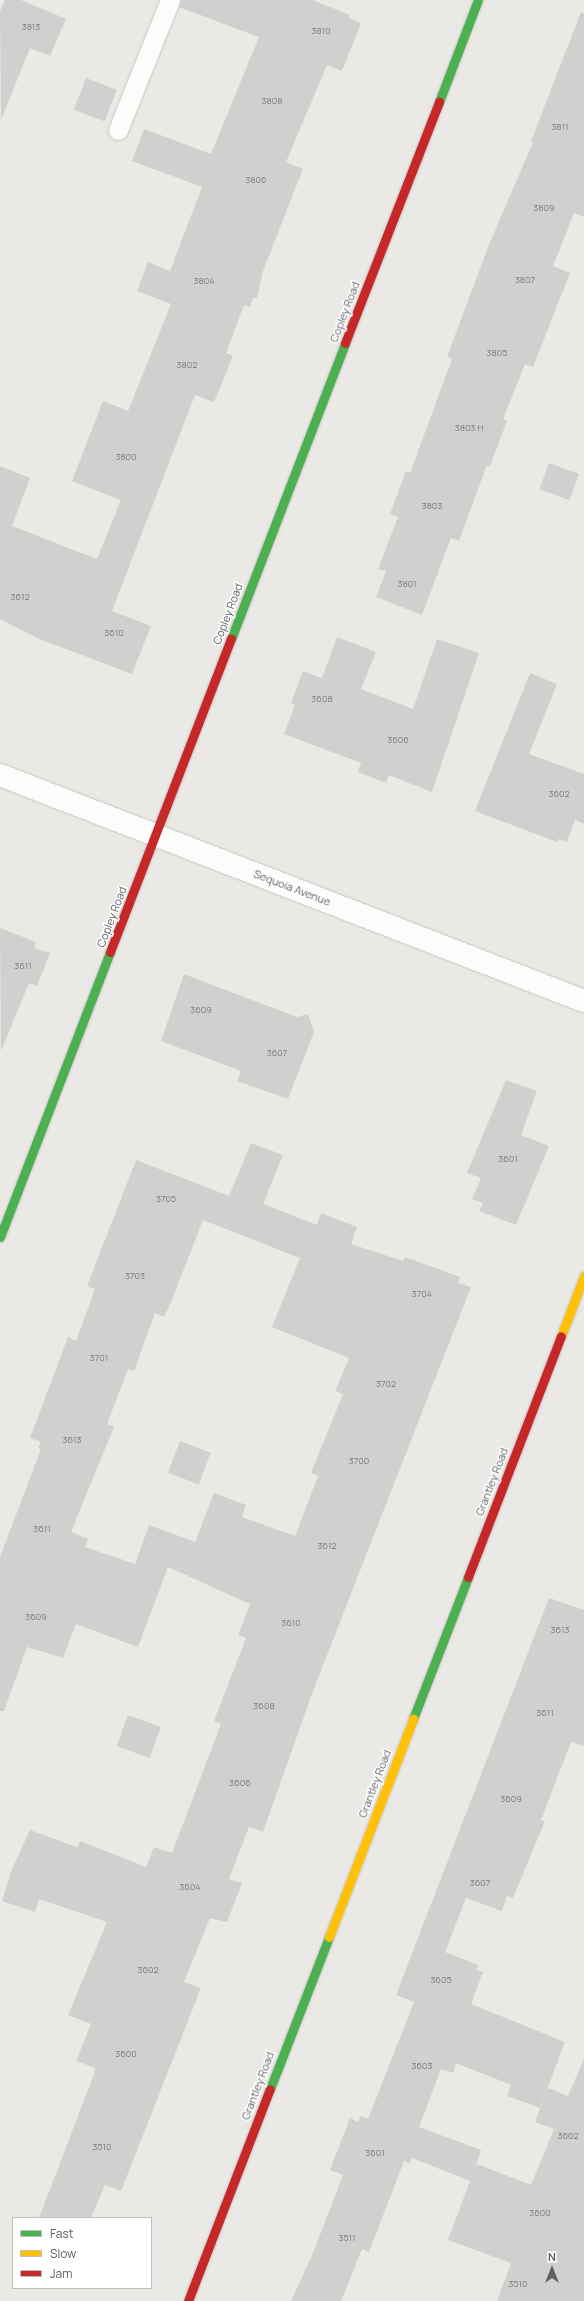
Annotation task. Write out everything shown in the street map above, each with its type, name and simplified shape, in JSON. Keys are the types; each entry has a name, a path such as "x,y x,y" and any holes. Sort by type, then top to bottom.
{"street":[{"name":"Copley Road","path":"0,1237 478,0"},
{"name":"Sequoia Avenue","path":"0,775 584,1001"},
{"name":"Grantley Road","path":"188,2301 584,1276"}],"lane":[{"path":"118,130 170,0"}],"building":[{"path":"5,0 21,0 66,19 50,56 30,48 1,120 0,11"},
{"path":"181,0 312,0 350,15 349,18 361,23 342,71 327,65 286,162 303,169 263,271 257,298 253,298 250,307 244,305 226,353 233,356 214,402 195,395 112,611 151,626 132,674 37,638 0,619 0,466 30,478 12,526 97,559 121,500 72,481 103,401 128,411 171,304 137,291 148,262 170,271 202,187 132,161 144,129 211,154 259,37 179,7"},
{"path":"581,12 584,13 584,217 574,213 553,266 570,273 533,367 525,364 503,419 507,421 490,466 487,465 459,541 451,538 422,615 376,597 386,571 378,569 398,517 390,514 406,471 410,473 452,359 447,357 490,242 533,142 531,141"},
{"path":"86,78 117,90 105,122 74,110"},
{"path":"549,463 579,474 569,500 539,489"},
{"path":"337,637 376,652 361,689 413,709 437,639 479,653 432,792 389,775 386,783 358,772 361,763 284,734 295,705 291,703 303,671 322,678"},
{"path":"530,673 557,684 529,754 584,774 584,824 575,820 567,842 558,839 557,842 475,811"},
{"path":"0,928 36,942 34,948 50,953 37,986 29,983 1,1051"},
{"path":"184,974 297,1017 308,1014 314,1032 288,1099 237,1081 241,1071 161,1041"},
{"path":"506,1080 537,1091 521,1135 549,1146 516,1225 479,1211 483,1203 472,1199 481,1178 467,1173"},
{"path":"251,1143 283,1155 263,1204 317,1225 321,1213 357,1227 351,1244 403,1261 405,1257 460,1277 458,1283 471,1287 313,1691 263,1832 249,1827 229,1879 242,1883 227,1922 210,1918 184,1982 201,1988 121,2191 105,2185 91,2217 39,2217 94,2074 95,2068 76,2061 91,2024 68,2015 107,1922 39,1899 35,1912 2,1901 12,1869 30,1830 77,1847 80,1841 146,1867 154,1847 172,1853 221,1724 214,1721 246,1638 238,1635 250,1604 168,1567 138,1647 76,1624 63,1658 27,1647 4,1711 0,1711 0,1557 41,1449 38,1448 41,1442 30,1438 68,1337 76,1341 95,1289 87,1286 136,1160 229,1196","holes":["203,1220 300,1258 272,1327 349,1358 335,1391 343,1394 311,1473 318,1476 295,1536 242,1517 246,1505 214,1493 195,1542 149,1525 135,1564 85,1547 88,1539 71,1532 114,1427 107,1424 128,1369 134,1371 155,1313 164,1317"]},
{"path":"180,1441 211,1453 199,1485 168,1473"},
{"path":"549,1598 584,1610 584,1746 571,1742 541,1820 545,1821 513,1898 507,1896 502,1911 466,1898 445,1952 478,1965 476,1970 483,1972 471,2004 565,2042 540,2108 507,2096 511,2085 456,2063 453,2073 441,2069 419,2127 481,2150 473,2174 477,2164 531,2185 554,2129 535,2122 548,2088 568,2096 584,2059 584,2301 497,2301 511,2263 448,2240 470,2181 412,2158 410,2164 404,2161 369,2252 362,2249 341,2301 291,2301 313,2253 343,2175 330,2170 350,2118 358,2122 361,2116 368,2119 414,2002 396,1995"},
{"path":"128,1715 161,1727 150,1758 117,1746"}],"traffic: fast":[{"path":"439,102 478,0"},
{"path":"231,639 345,343"},
{"path":"0,1237 110,952"},
{"path":"413,1719 468,1577"},
{"path":"270,2089 329,1937"}],"traffic: slow":[{"path":"561,1336 584,1276"},
{"path":"329,1937 413,1719"}],"traffic: jam":[{"path":"345,343 439,102"},
{"path":"110,952 231,639"},
{"path":"468,1577 561,1336"},
{"path":"188,2301 270,2089"}]}
